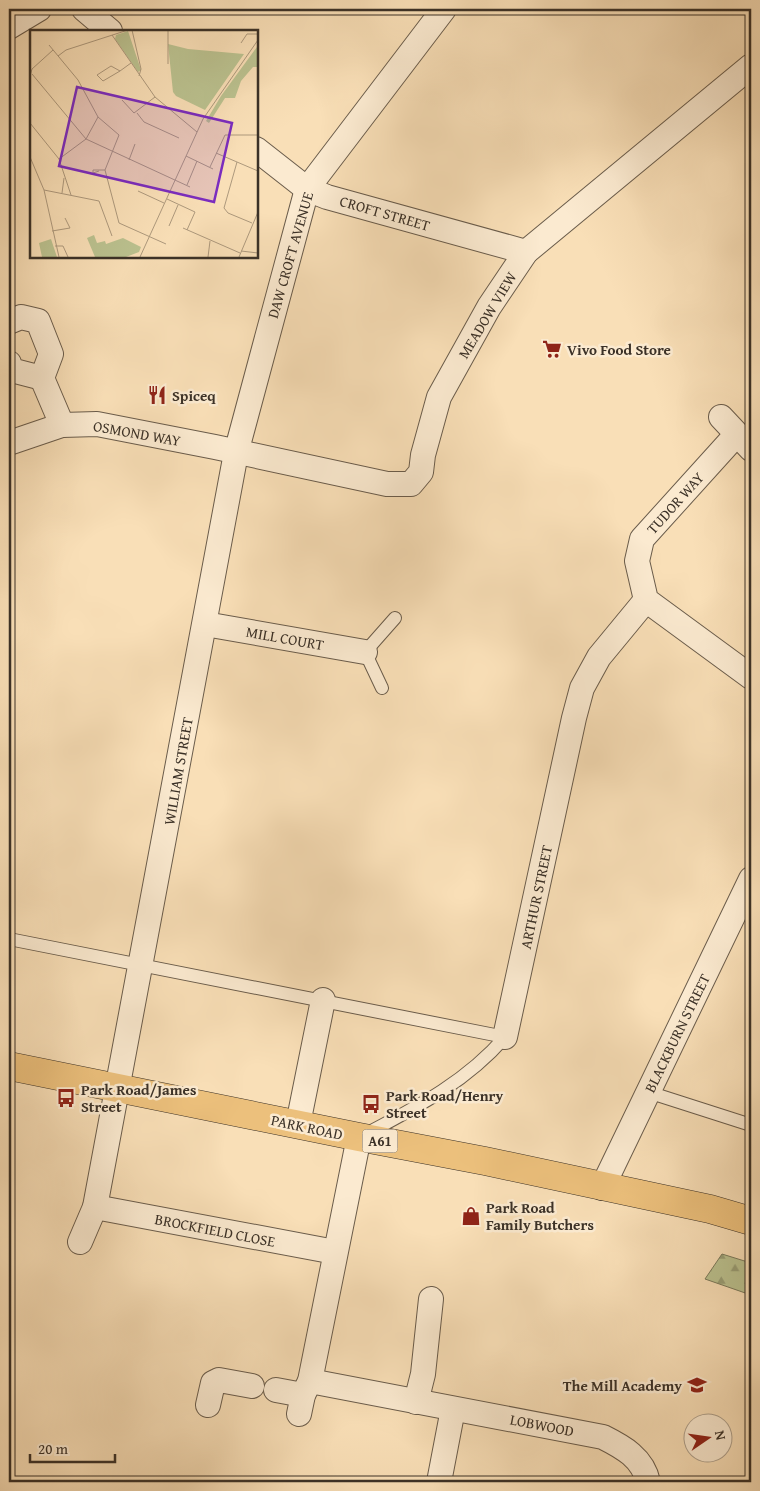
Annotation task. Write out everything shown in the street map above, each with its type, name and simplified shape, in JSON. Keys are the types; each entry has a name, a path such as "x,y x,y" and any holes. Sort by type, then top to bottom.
{"highway":[{"name":"PARK ROAD","path":"9,1066 486,1161 602,1188 710,1209 751,1221"}],"street":[{"path":"9,27 39,9"},
{"path":"84,9 109,30"},
{"name":"DAW CROFT AVENUE","path":"236,452 307,189 444,9"},
{"name":"MEADOW VIEW","path":"236,452 387,484 411,484 421,472 423,455 439,397 488,307 526,252 751,66"},
{"name":"CROFT STREET","path":"258,152 307,189 327,197 526,252"},
{"path":"9,322 21,317 38,321 51,354 42,378 62,425"},
{"path":"9,363 12,370 42,378"},
{"name":"TUDOR WAY","path":"646,600 637,561 642,539 744,442 721,417"},
{"name":"OSMOND WAY","path":"9,443 62,425 97,424 236,452"},
{"name":"WILLIAM STREET","path":"116,1088 236,452"},
{"path":"646,600 751,677"},
{"name":"ARTHUR STREET","path":"506,1037 582,688 599,657 646,600"},
{"name":"MILL COURT","path":"205,624 365,652"},
{"name":"BLACKBURN STREET","path":"602,1188 751,878"},
{"path":"298,1124 324,1000"},
{"path":"80,1242 95,1207 116,1088"},
{"path":"276,1390 304,1397 359,1137"},
{"name":"BROCKFIELD CLOSE","path":"95,1207 335,1252"},
{"path":"416,1402 423,1374 431,1299"},
{"path":"208,1406 213,1383 219,1380 252,1386"},
{"name":"LOBWOOD","path":"304,1397 416,1402 603,1437 630,1451 647,1476 648,1482"},
{"path":"439,1482 453,1409"}],"lane":[{"path":"382,688 365,652 395,618"},
{"path":"9,939 506,1037"},
{"path":"359,1137 462,1079 487,1058 506,1037"},
{"path":"648,1092 751,1125"}],"green space":[{"path":"722,1254 751,1263 751,1295 705,1279"}],"place":[{"name":"Vivo Food Store","path":"552,349"},
{"name":"Spiceq","path":"157,395"},
{"name":"Park Road/James Street","path":"66,1098"},
{"name":"Park Road/Henry Street","path":"371,1104"},
{"name":"Park Road Family Butchers","path":"471,1216"},
{"name":"The Mill Academy","path":"697,1385"}]}
